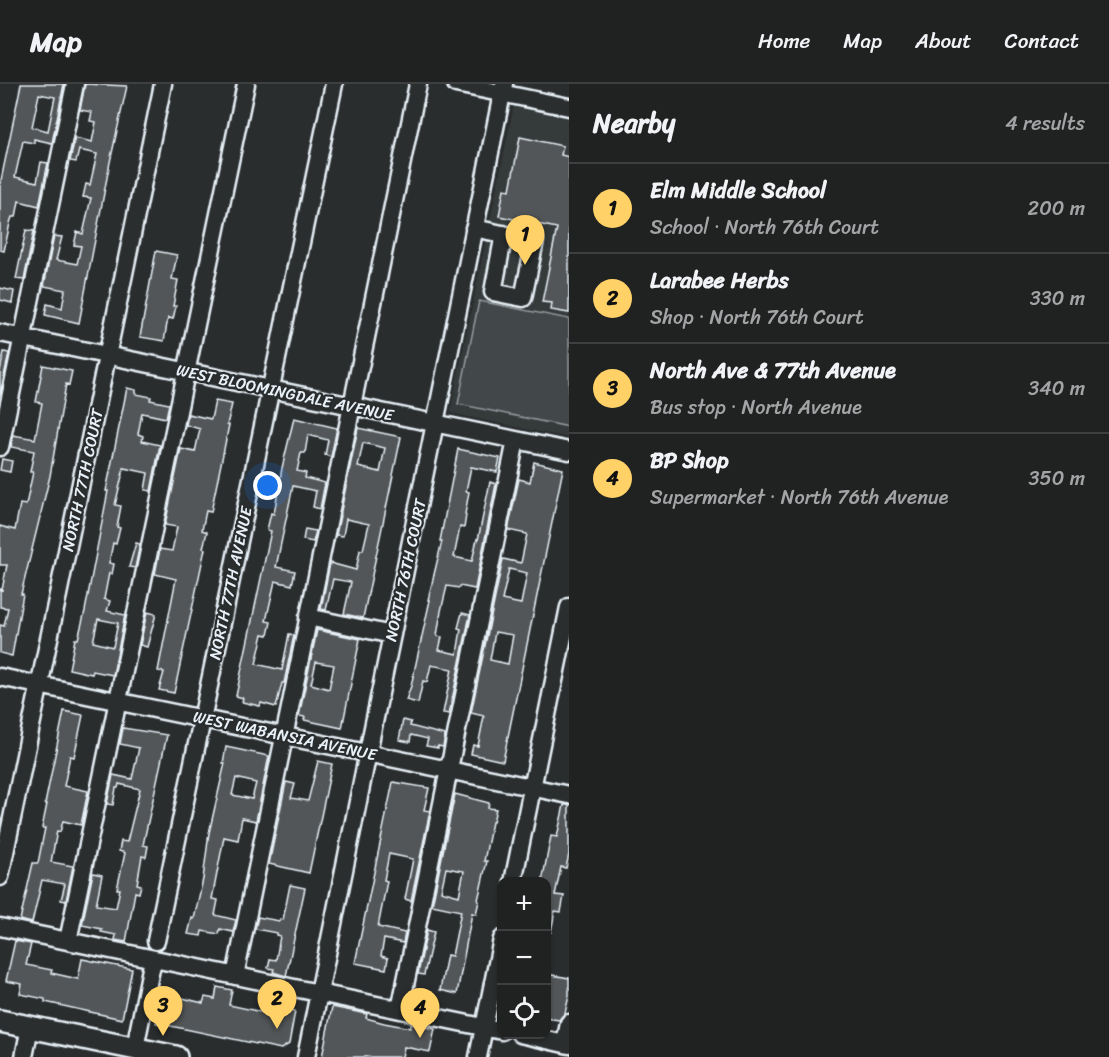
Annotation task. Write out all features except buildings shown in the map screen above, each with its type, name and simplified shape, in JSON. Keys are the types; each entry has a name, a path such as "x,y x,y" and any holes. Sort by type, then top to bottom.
{"main road":[{"path":"0,1021 176,1057"}],"street":[{"path":"0,447 75,84"},
{"name":"NORTH 77TH COURT","path":"0,877 163,84"},
{"path":"68,941 246,84"},
{"name":"NORTH 77TH AVENUE","path":"156,941 334,84"},
{"path":"235,976 418,84"},
{"path":"456,84 503,89 569,107"},
{"name":"NORTH 76TH COURT","path":"306,1057 503,89"},
{"path":"474,228 504,234"},
{"name":"WEST BLOOMINGDALE AVENUE","path":"0,333 569,450"},
{"path":"400,1010 516,440"},
{"path":"514,877 569,607"},
{"path":"308,617 392,635"},
{"name":"WEST WABANSIA AVENUE","path":"0,676 569,795"},
{"path":"0,927 497,1030"},
{"path":"135,1048 153,959"},
{"path":"478,1057 497,960"},
{"path":"541,1039 567,1044 569,1023"},
{"path":"24,1057 30,1027"}],"shaded area":[{"path":"514,105 569,117 569,438 450,413"},
{"path":"479,301 569,319 569,427 458,404"}],"place":[{"name":"Elm Middle School","path":"525,265"},
{"name":"Larabee Herbs","path":"277,1029"},
{"name":"North Ave & 77th Avenue","path":"163,1036"},
{"name":"BP Shop","path":"420,1038"}]}
